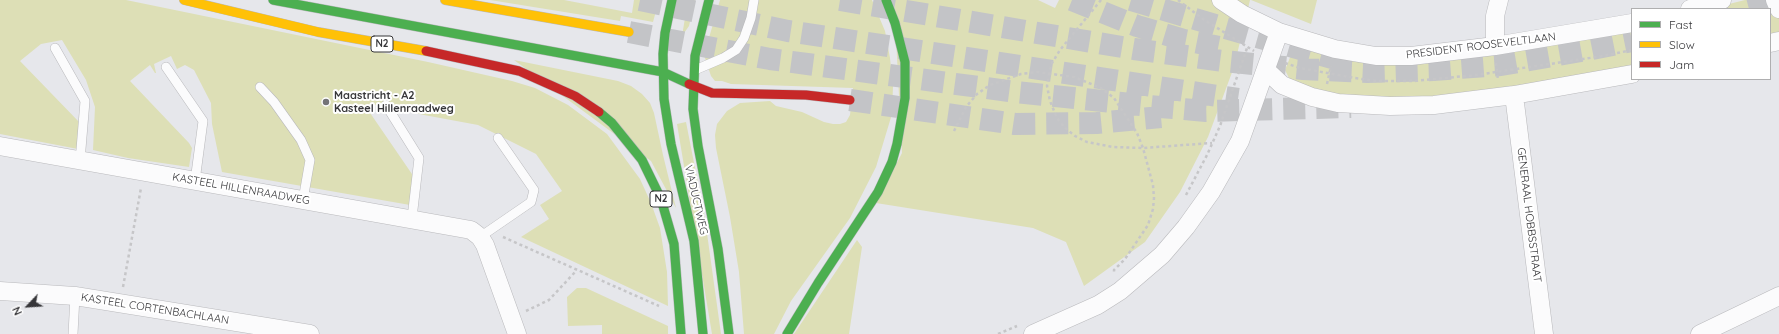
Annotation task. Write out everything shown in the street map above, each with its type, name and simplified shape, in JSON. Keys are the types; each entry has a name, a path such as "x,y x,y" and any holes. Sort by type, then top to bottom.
{"main road":[{"name":"N2","path":"184,0 318,32 452,56 519,71 576,96 612,124 628,141 642,160 661,198 674,244 681,334"},
{"name":"N2","path":"273,0 663,72"},
{"path":"445,0 629,32"},
{"name":"VIADUCTWEG","path":"672,0 665,33 663,72 667,125 694,241 703,334"},
{"name":"VIADUCTWEG","path":"709,0 699,35 694,71 693,109 698,146 718,249 729,334"},
{"path":"787,334 818,283 878,192 892,162 897,144 905,98 905,62 895,23 886,0"},
{"path":"663,72 702,90 716,93 806,95 850,100"}],"street":[{"name":"PRESIDENT ROOSEVELTLAAN","path":"1221,0 1247,17 1279,32 1335,49 1360,54 1393,56 1432,54 1494,46 1631,23"},
{"path":"1494,46 1495,16 1499,0"},
{"path":"1694,8 1722,0"},
{"path":"1775,0 1779,9"},
{"path":"1026,330 1058,329 1120,291 1162,255 1186,227 1222,175 1240,141 1279,32"},
{"path":"1266,70 1286,88 1323,100 1357,105 1434,105 1507,96 1631,74"},
{"name":"GENERAAL HOBBSSTRAAT","path":"1507,96 1544,334"},
{"name":"KASTEEL HILLENRAADWEG","path":"0,146 412,218 471,230 480,237"},
{"path":"480,237 485,245 515,326"},
{"name":"KASTEEL CORTENBACHLAAN","path":"0,291 75,296 310,334"},
{"path":"1700,334 1779,296"}],"lane":[{"path":"694,71 724,58 736,50 744,38 751,18 754,0"},
{"path":"55,48 85,101 80,161"},
{"path":"166,67 203,121 195,181"},
{"path":"260,86 274,102 301,140 310,160 303,200"},
{"path":"386,106 419,158 412,218"},
{"path":"480,237 531,202 534,190 498,138"},
{"path":"73,334 75,296"}],"path":[{"path":"1101,0 1060,50 1052,63 1048,86 1050,101 1057,118 1065,128 1075,136 1100,146 1143,148 1212,143"},
{"path":"1178,0 1203,19 1247,48 1212,143 1196,177 1182,200"},
{"path":"1494,46 1507,96"},
{"path":"1323,100 1335,49"},
{"path":"954,131 966,107 977,94 990,86 1021,74 1037,72 1074,77 1101,88 1114,98 1132,124 1143,148 1153,185 1153,209 1148,225 1125,258 1114,270 1114,278 1120,273"},
{"path":"120,304 144,172"},
{"path":"480,237 492,235 499,236 576,271 662,307"},
{"path":"515,326 549,300 576,271"},
{"path":"998,334 1026,330"}],"green space":[{"path":"0,0 126,0 428,62 512,81 535,88 568,105 607,134 640,179 660,228 667,272 668,306 521,237 549,219 540,205 562,191 536,154 478,125 424,115 380,104 366,107 414,177 410,205 222,172 212,124 211,103 194,70 185,65 177,69 171,56 154,64 156,73 150,65 130,81 189,143 192,148 189,167 128,158 93,150 95,107 86,80 62,40 41,44 20,61 80,123 78,149 0,134"},
{"path":"490,0 564,0 632,13 634,0 659,0 653,22 621,16 620,21"},
{"path":"688,0 695,0 689,26 682,36"},
{"path":"720,0 872,0 885,31 890,58 893,86 892,114 876,167 850,218 791,301 774,334 744,334 739,272 716,148 715,135 717,124 727,111 740,103 770,101 776,106 802,112 824,122 840,124 846,122 850,115 853,88 731,84 722,81 715,81 711,76 704,55"},
{"path":"894,0 1038,0 1055,8 1059,0 1250,0 1234,67 1208,137 1180,192 1145,242 1084,286 1066,242 1033,228 876,203 902,153"},
{"path":"1251,0 1317,0 1311,24"},
{"path":"1745,0 1779,0 1779,33 1771,35 1771,8 1713,8"},
{"path":"1631,27 1631,69 1427,101 1324,96 1291,82 1285,70 1291,55 1302,49 1340,56"},
{"path":"514,60 618,81 631,86 642,94 650,103 654,113 676,208 651,161"},
{"path":"686,122 705,219 721,334 712,334 677,124"},
{"path":"857,240 862,247 849,334 794,334"},
{"path":"577,288 586,288 668,326 668,334 602,334 602,325 568,326 567,297"}],"tunnel":[{"path":"640,0 788,31 1238,99"},
{"path":"840,0 1134,49 1223,61 1303,69 1367,72 1433,70 1501,65 1631,41"},
{"path":"1072,0 1137,26 1184,40 1225,48"},
{"path":"1131,0 1346,62"},
{"path":"1753,8 1779,1"},
{"path":"629,32 770,59 1016,92 1160,107 1206,111 1351,107"},
{"path":"850,100 1015,124 1097,123 1161,117"}],"traffic: fast":[{"path":"273,0 663,72 689,84"},
{"path":"672,0 665,33 663,54 664,99 671,144 694,241 703,334"},
{"path":"709,0 695,56 693,109 698,146 718,249 729,334"},
{"path":"787,334 818,283 878,192 892,162 897,144 905,98 905,62 895,23 886,0"},
{"path":"599,112 612,123 642,160 661,199 674,244 681,334"}],"traffic: slow":[{"path":"184,0 318,32 426,51"},
{"path":"445,0 629,32"}],"traffic: jam":[{"path":"426,51 519,71 575,96 599,112"},
{"path":"689,84 712,93 806,95 850,100"}],"place":[{"name":"Maastricht - A2 Kasteel Hillenraadweg","path":"326,102"}]}
